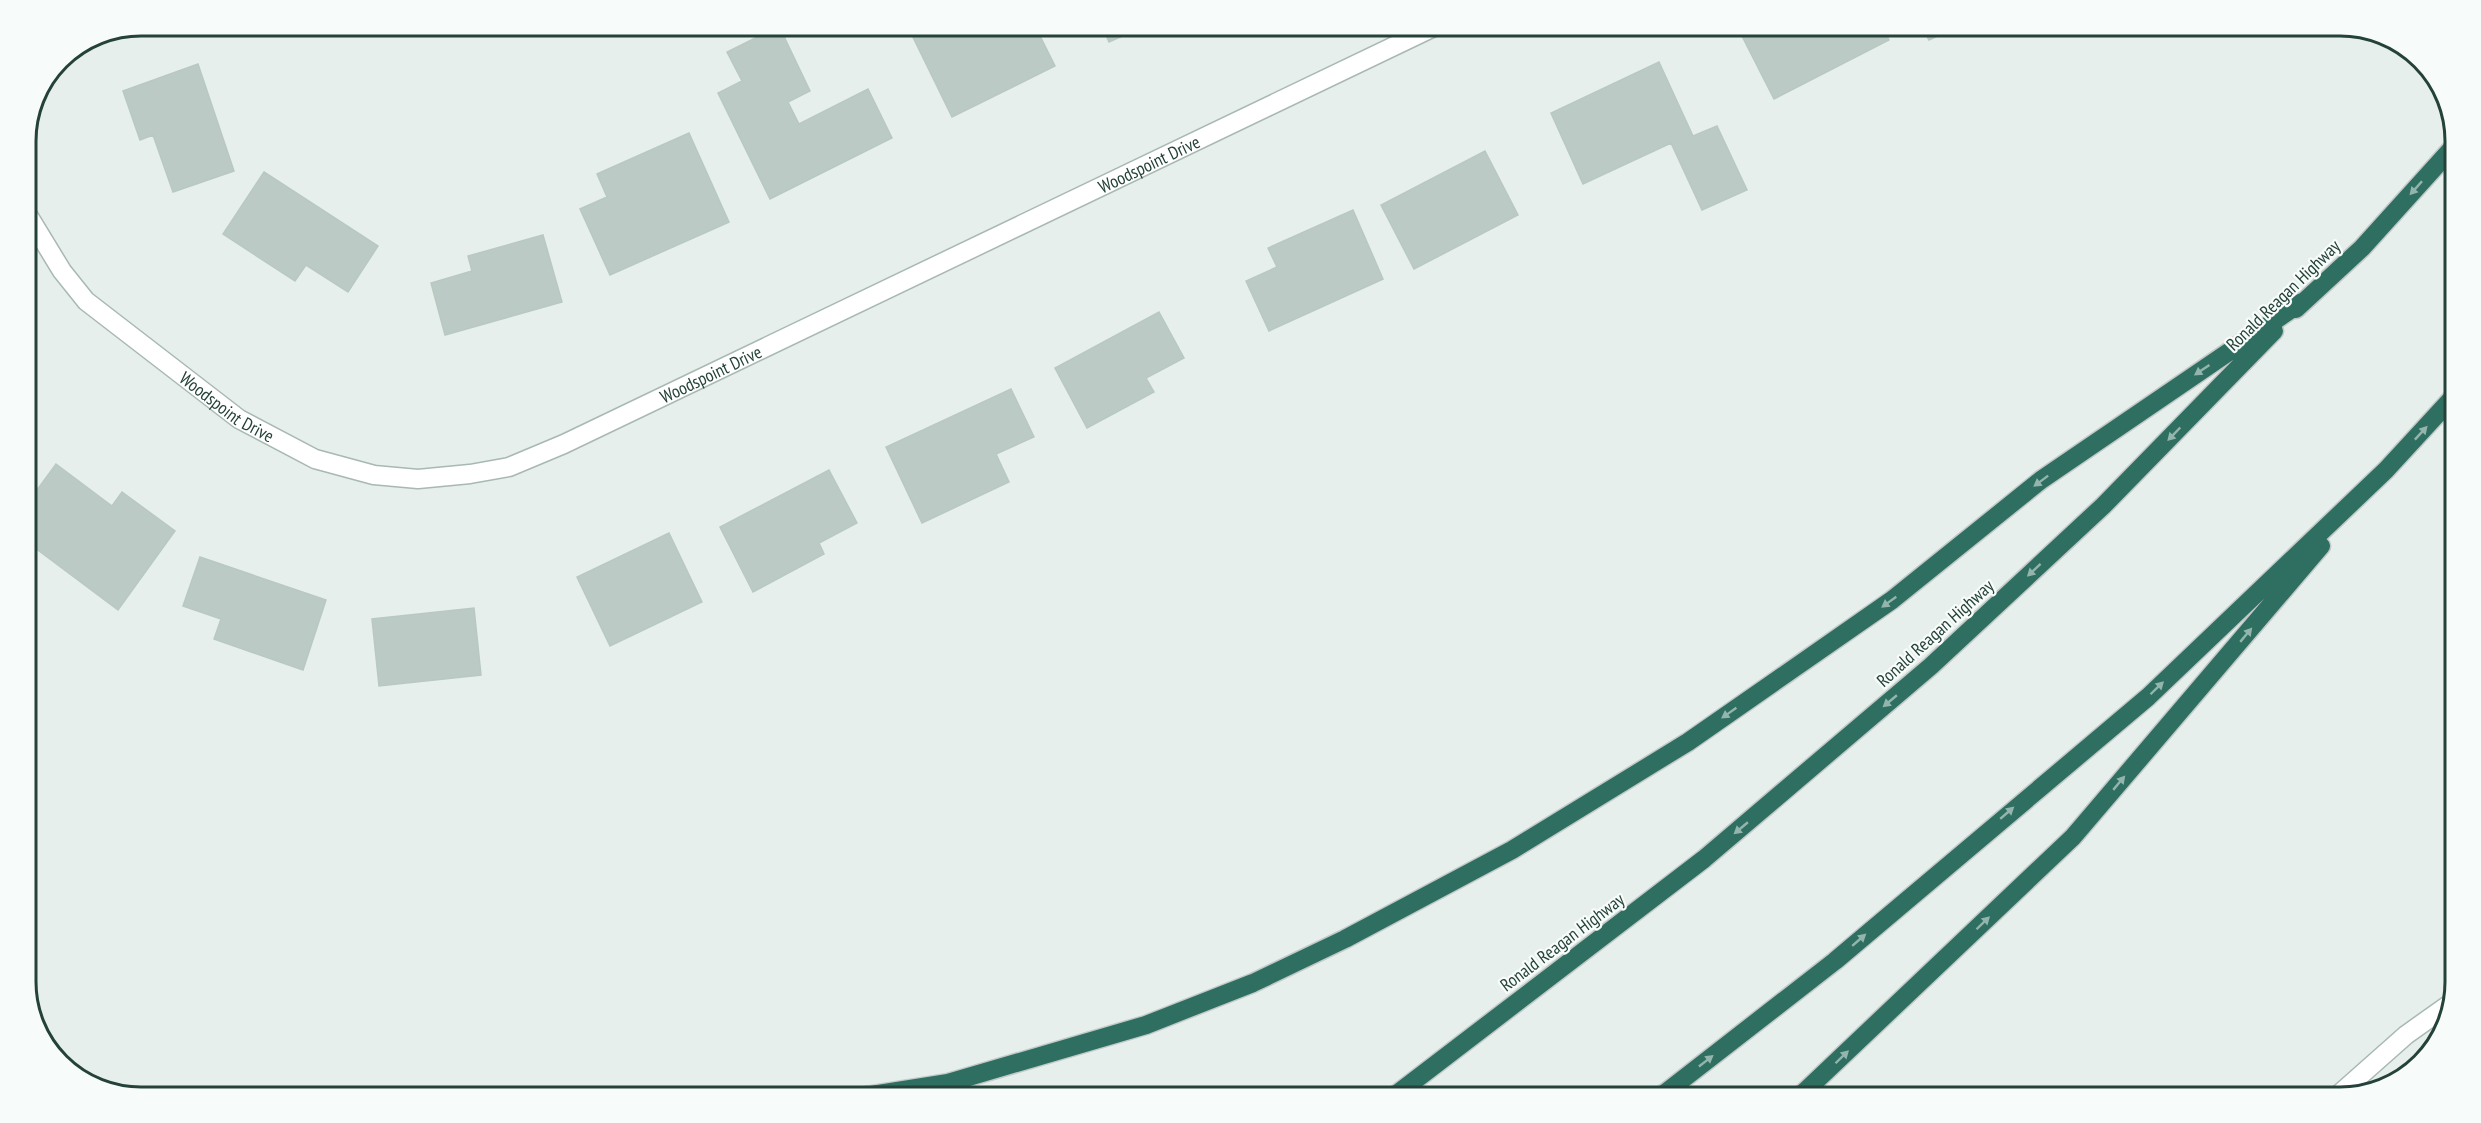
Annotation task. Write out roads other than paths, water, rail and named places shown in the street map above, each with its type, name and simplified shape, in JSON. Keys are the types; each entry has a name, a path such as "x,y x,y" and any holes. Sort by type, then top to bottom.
{"highway":[{"name":"Ronald Reagan Highway","path":"1407,1087 1704,859 1931,666 2103,506 2302,302 2362,248 2445,156"},
{"path":"924,1087 948,1083 1146,1024 1253,983 1345,939 1512,850 1717,722 1892,600 2042,480 2302,302"},
{"path":"1811,1087 2073,837 2386,470 2445,406"},
{"path":"1674,1087 1835,961 2148,697 2386,470"}],"street":[{"name":"Woodspoint Drive","path":"36,228 62,271 86,301 239,419 315,459 374,475 418,478 470,474 509,466 564,444 1415,36"},
{"path":"2349,1086 2406,1035 2440,1011"}]}
